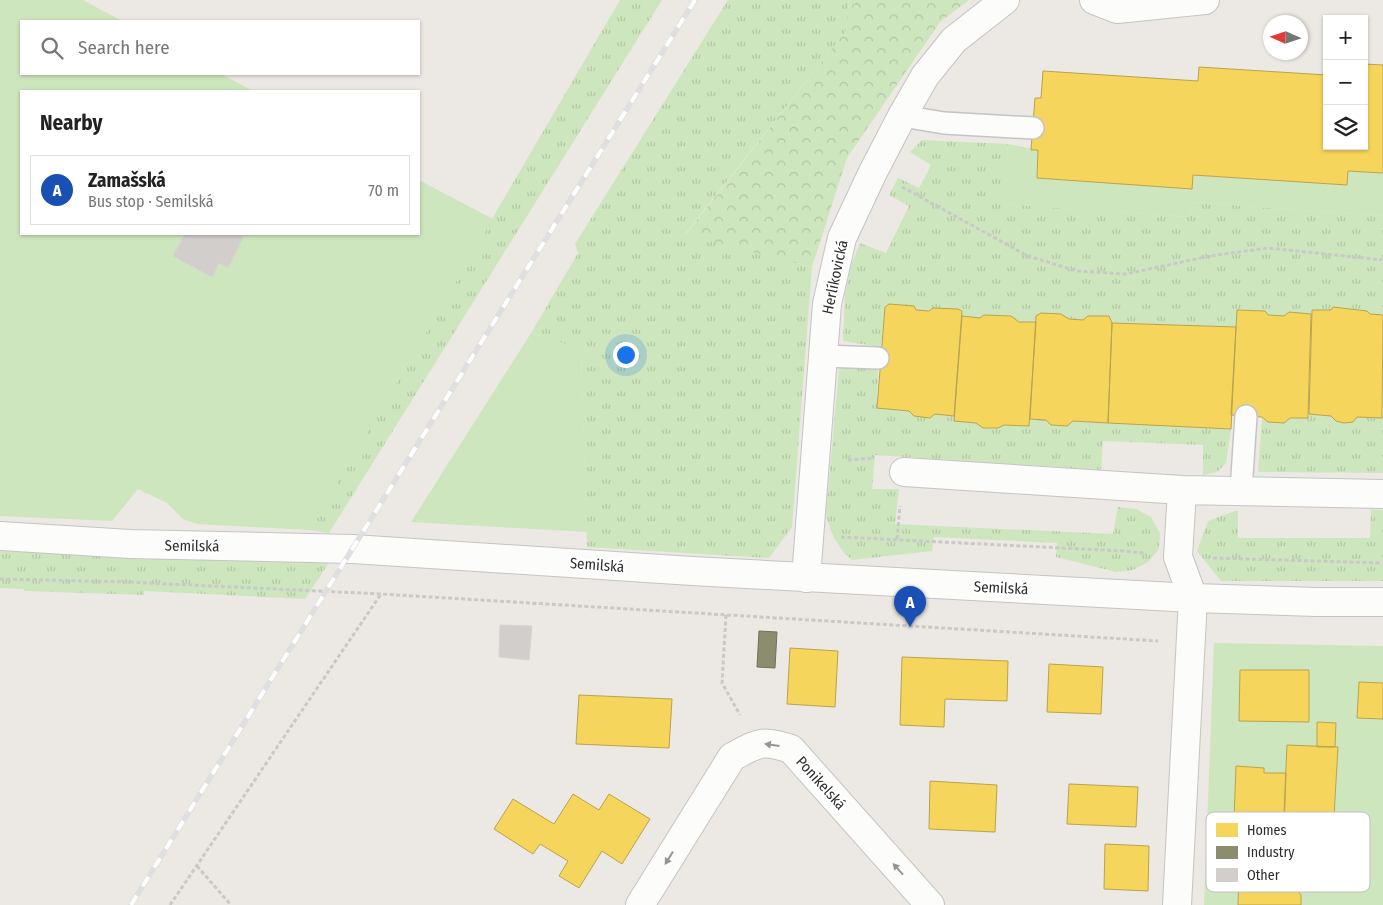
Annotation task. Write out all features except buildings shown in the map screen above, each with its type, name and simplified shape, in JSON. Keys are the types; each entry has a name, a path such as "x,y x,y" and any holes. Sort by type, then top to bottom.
{"street":[{"name":"Herlíkovická","path":"806,578 826,304 842,238 902,116 926,76 954,40 1005,0"},
{"path":"1094,0 1118,9 1205,0"},
{"path":"904,472 1182,490 1383,494"},
{"path":"1177,905 1193,598 1178,557 1182,490"},
{"name":"Semilská","path":"0,536 130,544 353,549 806,578 1193,598 1383,602"},
{"name":"Ponikelská","path":"756,744 772,743 791,749 930,905"},
{"path":"640,905 732,757 756,744"}],"lane":[{"path":"902,116 944,123 1033,128"},
{"path":"822,356 878,358"},
{"path":"1241,491 1246,416"}],"path":[{"path":"873,172 1028,256 1077,271 1126,274 1210,256 1268,248 1383,260"},
{"path":"808,536 1048,547"},
{"path":"0,579 128,582 381,594 1190,643"},
{"path":"170,905 381,594"},
{"path":"726,615 722,683 756,744"},
{"path":"196,866 231,905"}],"green space":[{"path":"0,0 83,0 120,20 20,20 20,75 223,75 251,90 20,90 20,235 184,235 174,256 212,276 219,263 228,267 244,235 420,235 420,181 493,219 310,530 197,524 183,519 167,503 138,489 112,521 0,516"},
{"path":"620,0 662,0 329,533 310,530"},
{"path":"728,0 849,0 846,31 685,234 812,267 792,527 769,558 587,547 581,349 531,333 578,253 575,244"},
{"path":"849,0 969,0 940,22 847,158 812,267 685,235 846,31"},
{"path":"922,140 1008,144 1004,204 1190,217 1191,202 1383,216 1383,315 1333,307 1331,310 1312,310 1311,314 1289,312 1284,316 1268,315 1265,311 1237,310 1236,327 1112,323 1109,316 1088,316 1083,320 1041,313 1036,316 1036,322 1019,322 1011,316 984,315 980,318 962,316 962,311 958,309 933,308 929,311 916,310 914,306 889,304 885,307 881,347 843,341 845,294 852,263 860,243 886,253 909,206 889,195 898,178 919,188 931,165 910,152"},
{"path":"1008,144 1038,150 1037,178 1192,189 1193,175 1347,185 1348,171 1383,173 1383,216 1191,202 1190,217 1003,204"},
{"path":"531,333 581,349 587,532 411,522"},
{"path":"839,369 878,369 877,408 909,411 930,418 935,414 954,416 954,421 976,423 984,428 998,428 1004,425 1029,426 1030,419 1046,420 1051,425 1067,426 1073,421 1231,429 1226,463 1217,472 1203,475 1203,445 1103,441 1101,470 875,455 872,489 899,489 895,524 1113,534 1118,507 1136,509 1151,517 1160,533 1159,549 1148,562 1133,570 1116,572 1056,557 1057,543 934,537 932,551 852,560 835,540 826,514"},
{"path":"1383,412 1383,473 1258,472 1262,417 1268,422 1284,423 1290,418 1308,418 1309,414 1331,416 1336,421 1344,423 1357,417"},
{"path":"1371,509 1383,510 1383,581 1221,581 1197,551 1208,521 1238,510 1238,538 1370,538"},
{"path":"0,551 330,561 305,599 144,591 144,595 24,591 24,589 0,588"},
{"path":"1214,643 1383,646 1383,683 1357,718 1383,719 1383,905 1301,905 1301,895 1299,892 1370,892 1370,812 1334,812 1338,748 1335,747 1335,723 1317,722 1317,747 1286,773 1264,773 1264,768 1236,767 1234,812 1208,812","holes":["1253,670 1309,671 1309,722"]},
{"path":"1206,853 1206,892 1239,892 1238,905 1204,905"}],"railway":[{"path":"131,905 695,0"}],"place":[{"name":"Zamašská","path":"910,627"}]}
